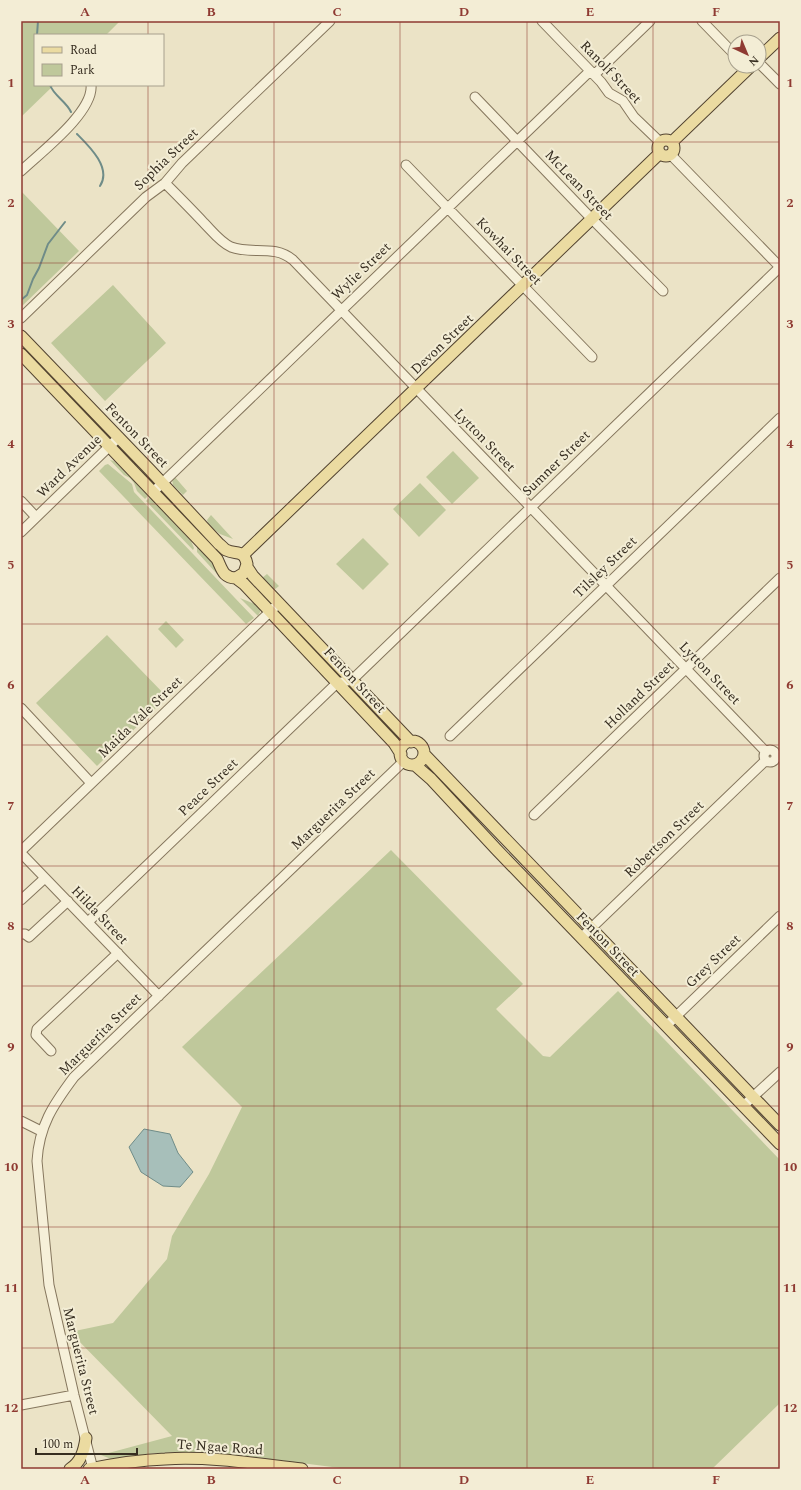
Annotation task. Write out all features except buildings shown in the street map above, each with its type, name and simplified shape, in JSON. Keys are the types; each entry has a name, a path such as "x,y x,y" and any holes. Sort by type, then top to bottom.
{"main road":[{"path":"767,50 780,38"},
{"path":"672,142 741,74"},
{"path":"665,140 672,142 674,150 671,155 666,156 660,153 658,147 660,142 665,140"},
{"name":"Devon Street","path":"238,553 417,389 660,153"},
{"name":"Fenton Street","path":"21,336 119,437 219,544 226,550 238,553"},
{"name":"Fenton Street","path":"21,354 217,559 221,567"},
{"path":"238,553 246,560 247,568 242,575 236,578 226,576 221,567 221,561 224,556 238,553"},
{"name":"Fenton Street","path":"247,568 278,603 411,742"},
{"name":"Fenton Street","path":"236,578 244,584 394,743 402,758"},
{"path":"411,742 418,743 424,750 424,754 420,762 415,765 409,765 402,758 404,746 411,742"},
{"name":"Fenton Street","path":"424,754 780,1125"},
{"name":"Fenton Street","path":"415,765 431,779 497,850 780,1144"},
{"path":"497,850 506,840"},
{"path":"70,1469 80,1460 84,1452 86,1438"},
{"name":"Te Ngae Road","path":"92,1469 120,1463 185,1458 302,1469"}],"street":[{"name":"Sophia Street","path":"21,318 146,197 165,183 182,163 330,21"},
{"name":"Ranolf Street","path":"542,21 601,82 608,93 623,101 634,117 660,142"},
{"name":"Wylie Street","path":"152,492 517,141 650,21"},
{"path":"702,21 727,47"},
{"path":"767,71 780,84"},
{"path":"21,171 70,125 82,111 91,95 91,86"},
{"name":"McLean Street","path":"475,98 663,291"},
{"path":"671,155 780,267"},
{"name":"Kowhai Street","path":"406,165 592,357"},
{"name":"Lytton Street","path":"165,183 224,243 243,250 270,250 289,256 605,586 773,756"},
{"name":"Sumner Street","path":"352,680 780,267"},
{"name":"Tilsley Street","path":"450,736 780,418"},
{"name":"Ward Avenue","path":"21,532 119,437"},
{"path":"21,501 36,517"},
{"name":"Holland Street","path":"534,815 780,578"},
{"name":"Maida Vale Street","path":"21,852 278,603"},
{"path":"337,683 352,680"},
{"name":"Peace Street","path":"88,922 337,683"},
{"path":"21,708 91,783"},
{"name":"Robertson Street","path":"582,938 773,756"},
{"name":"Marguerita Street","path":"92,1469 86,1438 74,1395 49,1285 37,1161 41,1131 48,1114 74,1077 402,758"},
{"name":"Hilda Street","path":"21,852 159,996"},
{"path":"21,900 45,878"},
{"path":"21,934 25,934 29,937 68,901"},
{"name":"Grey Street","path":"666,1026 780,916"},
{"path":"51,1051 37,1037 37,1029 118,953"},
{"path":"743,1106 780,1072"},
{"path":"21,1121 41,1131"},
{"path":"21,1405 74,1395"}],"green space":[{"path":"21,21 120,21 107,34 34,34 34,86 53,86 21,117"},
{"path":"21,191 79,251 21,307"},
{"path":"113,285 166,343 105,401 51,343"},
{"path":"453,451 479,478 452,504 426,477"},
{"path":"110,460 118,464 148,496 145,499 137,491 130,478 124,475"},
{"path":"108,464 132,484 134,492 254,618 246,624 99,471"},
{"path":"174,476 187,491 183,495 173,485 172,479"},
{"path":"420,483 446,510 419,537 393,509"},
{"path":"150,497 191,541 194,548 193,550 146,501"},
{"path":"211,515 233,539 220,534 209,526 207,520"},
{"path":"363,538 389,564 363,590 336,564"},
{"path":"197,547 212,558 217,574 197,552"},
{"path":"267,574 279,586 274,590 262,578"},
{"path":"240,598 260,606 258,616"},
{"path":"166,621 184,640 176,648 158,629"},
{"path":"107,635 167,697 97,766 36,703"},
{"path":"391,850 523,984 496,1009 543,1056 550,1057 618,991 780,1160 780,1403 712,1469 348,1469 238,1455 195,1452 156,1453 111,1459 101,1455 172,1436 70,1332 113,1323 167,1259 172,1236 209,1174 242,1107 182,1047"}],"water":[{"path":"144,1129 170,1134 178,1153 193,1172 180,1187 163,1186 141,1172 129,1147"}],"waterway":[{"path":"37,34 38,21"},
{"path":"50,86 71,112"},
{"path":"77,134 98,158 103,172 103,179 100,186"},
{"path":"21,300 27,295 48,244 65,222"}]}
